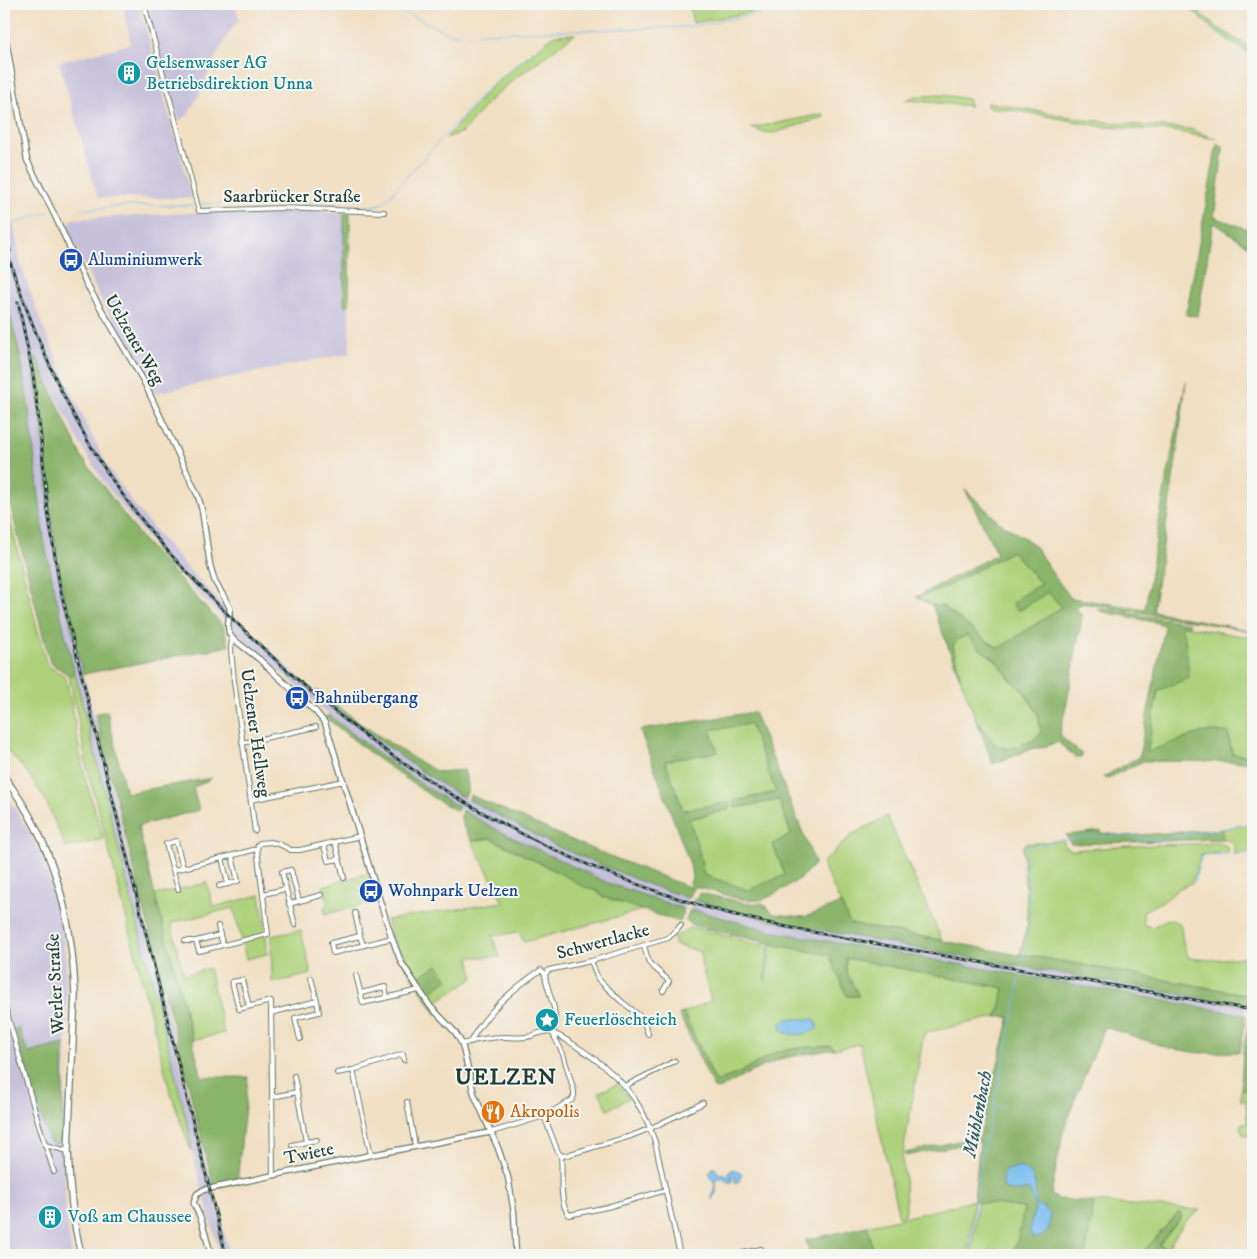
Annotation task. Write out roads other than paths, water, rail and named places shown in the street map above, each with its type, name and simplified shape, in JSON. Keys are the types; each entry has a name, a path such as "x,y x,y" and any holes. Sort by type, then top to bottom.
{"main road":[{"name":"Werler Straße","path":"4,777 44,846 66,911 75,986 68,1151"},
{"path":"68,1151 73,1218 81,1255"}],"street":[{"name":"Saarbrücker Straße","path":"144,4 199,211 281,208 384,212"},
{"name":"Uelzener Weg","path":"4,29 27,160 87,285 143,380 194,486 202,510 207,554 212,574 217,587 229,605 228,630 232,638"},
{"name":"Uelzener Hellweg","path":"232,638 231,650 234,681 255,830"},
{"path":"232,638 273,671 319,715 327,729 401,962 436,1014 455,1032 462,1044 472,1090 492,1132 503,1161 514,1212 516,1255"},
{"path":"242,743 316,727"},
{"path":"251,800 344,781"},
{"path":"196,941 199,951 268,934 258,849 260,843 270,842 291,850 300,850 360,836"},
{"path":"178,889 166,844 176,841 183,868"},
{"path":"335,842 344,878"},
{"path":"324,845 328,861 339,859"},
{"path":"173,870 258,849"},
{"path":"219,886 238,881 232,856"},
{"path":"222,858 228,884"},
{"path":"294,925 282,872 291,870 299,901"},
{"path":"263,894 286,889"},
{"path":"290,904 321,895"},
{"path":"355,913 363,945"},
{"name":"Schwertlacke","path":"470,1042 479,1026 493,1010 524,981 541,970 545,974 549,970 592,961 644,946 668,938 681,924"},
{"path":"218,926 222,945"},
{"path":"185,941 196,941 220,935"},
{"path":"360,936 331,943 333,953 392,938"},
{"path":"644,946 649,963 669,981 663,991"},
{"path":"592,961 598,979 640,1016 648,1034"},
{"path":"492,1132 544,1116 572,1100 574,1096 563,1054 553,1034 554,1008 545,974"},
{"path":"356,975 363,1003 419,990"},
{"path":"295,1018 320,1012 311,978"},
{"path":"249,1006 242,980 232,982 239,1009 271,1000 274,1175"},
{"path":"361,993 385,987 387,997"},
{"path":"271,1012 317,1002"},
{"path":"4,1003 54,1172"},
{"path":"292,1007 300,1039"},
{"path":"462,1044 502,1037 528,1037 544,1032 553,1034 572,1043 598,1061 625,1086 638,1103 651,1128 680,1255"},
{"path":"337,1074 354,1070 402,1052 404,1060"},
{"path":"625,1086 675,1061"},
{"path":"354,1070 371,1155"},
{"path":"294,1076 306,1142"},
{"path":"272,1097 297,1092"},
{"path":"407,1102 415,1146"},
{"path":"561,1156 612,1142 651,1128 703,1103"},
{"path":"544,1116 561,1156 562,1189 565,1206 569,1215 607,1207 666,1190"},
{"name":"Twiete","path":"211,1255 202,1219 194,1204 197,1194 203,1190 492,1132"},
{"path":"292,1145 317,1140"},
{"path":"45,1145 68,1151"},
{"path":"734,1255 761,1249"}],"water":[{"path":"787,1019 814,1019 817,1029 809,1033 786,1033 782,1031 781,1024"},
{"path":"1017,1167 1033,1177 1036,1205 1044,1207 1050,1215 1049,1230 1041,1237 1033,1238 1029,1230 1035,1208 1030,1190 1014,1191 1004,1189 1002,1178 1005,1171"},
{"path":"712,1168 715,1168 718,1173 724,1173 727,1177 733,1169 742,1174 736,1183 735,1177 732,1176 732,1182 730,1183 722,1179 716,1179 717,1193 712,1200 715,1191 714,1181 710,1178 709,1172 713,1170"}],"waterway":[{"path":"387,4 451,34 689,27 812,4"},
{"path":"1185,4 1216,32 1253,56"},
{"path":"486,90 541,45"},
{"path":"299,203 369,207 383,203 483,93"},
{"path":"202,204 293,202"},
{"path":"79,210 124,206 192,205"},
{"path":"16,223 49,212"},
{"path":"1066,840 1085,837 1125,836 1160,840 1253,823"},
{"path":"1022,959 1030,914 1025,854 1028,847 1063,840"},
{"path":"1233,854 1253,852"},
{"path":"1194,883 1201,857 1204,855 1227,854"},
{"name":"Mühlenbach","path":"970,1255 981,1157 1018,992 1018,979"},
{"path":"995,1105 1004,1107"}],"railway":[{"path":"4,232 10,251"},
{"path":"4,244 46,358 72,413 103,466 135,511 170,553 226,613 304,686 387,752 441,788 507,826 576,859 647,888 713,909 774,924 836,936 1253,1010"},
{"path":"18,302 33,374 48,512 60,588 226,1255"}],"place":[{"name":"Gelsenwasser AG Betriebsdirektion Unna","path":"129,73"},
{"name":"Aluminiumwerk","path":"71,260"},
{"name":"Bahnübergang","path":"297,698"},
{"name":"Wohnpark Uelzen","path":"371,891"},
{"name":"Feuerlöschteich","path":"547,1020"},
{"name":"Akropolis","path":"493,1112"},
{"name":"Voß am Chaussee","path":"50,1217"}],"district":[{"name":"UELZEN","path":"506,1077"}]}
